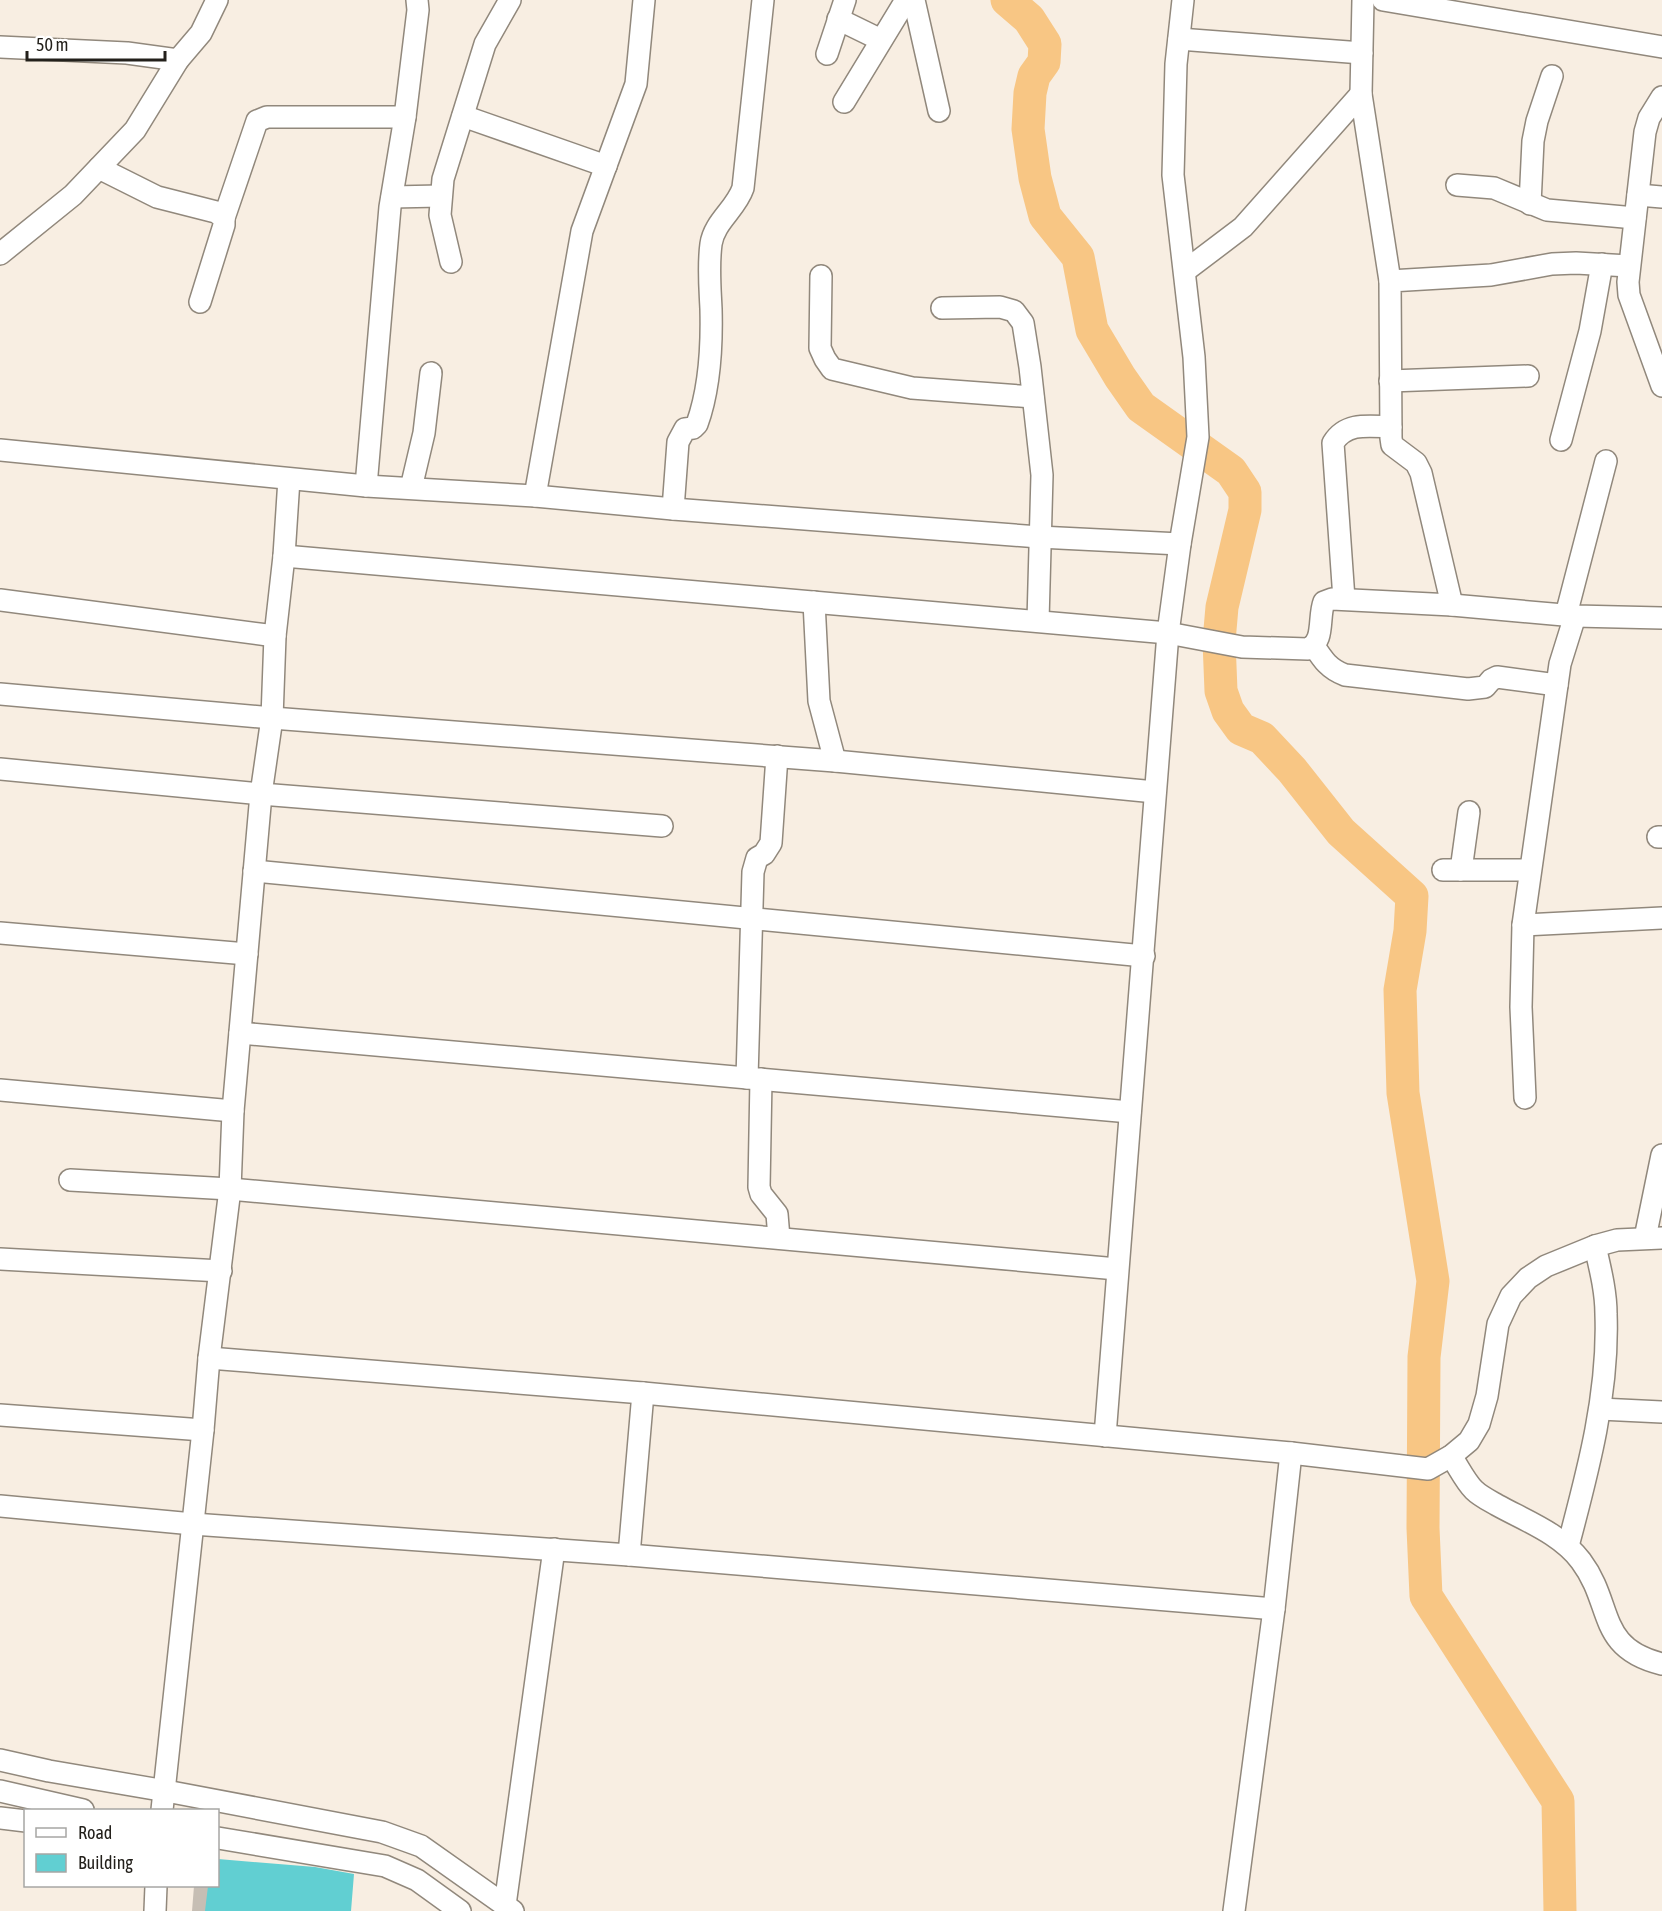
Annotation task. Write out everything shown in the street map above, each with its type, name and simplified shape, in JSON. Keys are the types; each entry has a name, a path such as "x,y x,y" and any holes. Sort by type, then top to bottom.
{"street":[{"path":"0,254 73,195 135,130 178,60 201,33 217,0"},
{"path":"366,486 392,197 405,117 418,10 417,0"},
{"path":"452,262 440,215 443,179 485,44 510,0"},
{"path":"535,496 582,231 636,84 644,0"},
{"path":"673,509 678,442 685,429 693,428 697,424 710,362 709,270 713,233 739,198 742,188 763,0"},
{"path":"844,102 906,0"},
{"path":"914,0 939,111"},
{"path":"1105,1436 1168,633 1198,437 1194,357 1173,175 1176,64 1183,0"},
{"path":"1363,0 1361,94 1390,281 1392,445 1416,463 1421,473 1452,605"},
{"path":"1383,0 1662,47"},
{"path":"827,54 841,10 881,40"},
{"path":"1179,39 1362,52"},
{"path":"0,47 127,53 178,60"},
{"path":"1530,204 1535,131 1552,76"},
{"path":"1185,271 1243,227 1361,94"},
{"path":"1662,97 1645,132 1629,266 1629,295 1662,386"},
{"path":"463,116 606,166"},
{"path":"200,302 224,225 224,218 257,122 267,117 405,117"},
{"path":"99,168 157,197 216,212 224,218"},
{"path":"1457,185 1494,188 1547,210 1635,218"},
{"path":"1638,195 1662,197"},
{"path":"392,197 440,196"},
{"path":"1390,281 1491,275 1552,264 1629,266"},
{"path":"1561,440 1590,331 1602,264"},
{"path":"820,276 820,348 832,369 912,388 1033,397"},
{"path":"942,308 1000,307 1014,311 1023,323 1042,475 1038,621"},
{"path":"411,489 424,433 431,373"},
{"path":"1390,381 1528,376"},
{"path":"1344,599 1333,443 1338,436 1350,428 1391,427"},
{"path":"0,450 366,486 535,496 1039,537 1180,544"},
{"path":"1525,1098 1521,1007 1523,925 1560,664 1606,460"},
{"path":"164,1801 204,1430 209,1358 230,1189 233,1111 261,794 272,718 275,636 284,556 289,479"},
{"path":"284,556 1168,633 1242,647 1308,649 1314,646 1318,640 1324,602 1332,598 1452,605 1570,616 1662,618"},
{"path":"0,600 275,636"},
{"path":"814,602 819,701 835,761"},
{"path":"1314,646 1326,664 1345,675 1468,689 1485,687 1497,677 1557,684"},
{"path":"0,694 272,718 777,756 1155,792"},
{"path":"777,756 771,843 768,850 757,858 753,865 752,918 754,1079 759,1187 761,1194 777,1214 779,1238"},
{"path":"0,769 261,794 662,826"},
{"path":"1468,812 1452,870 1530,870"},
{"path":"254,871 1144,956"},
{"path":"1523,925 1662,918"},
{"path":"0,933 247,954"},
{"path":"240,1033 1130,1112"},
{"path":"0,1090 233,1111"},
{"path":"209,1358 643,1393 1291,1452 1419,1469 1451,1456 1468,1441 1479,1424 1487,1396 1498,1324 1511,1296 1528,1278 1546,1266 1595,1246 1617,1240 1653,1238 1662,1159"},
{"path":"70,1180 230,1189 1117,1269"},
{"path":"1568,1546 1592,1455 1600,1409 1606,1314 1595,1246"},
{"path":"0,1259 221,1271"},
{"path":"629,1555 643,1393"},
{"path":"1600,1409 1662,1412"},
{"path":"0,1415 204,1430"},
{"path":"1234,1911 1274,1609 1291,1452"},
{"path":"1451,1456 1473,1490 1568,1546 1582,1562 1592,1580 1618,1641 1638,1656 1662,1664"},
{"path":"0,1506 193,1524 554,1549 1274,1609"},
{"path":"0,1760 164,1801 382,1832 421,1846 509,1908 554,1549"},
{"path":"0,1791 79,1809"},
{"path":"0,1818 24,1821"},
{"path":"219,1838 385,1866 417,1880 460,1911"},
{"path":"155,1911 156,1887"}],"building":[{"path":"219,1859 315,1867 354,1874 351,1911 205,1911 208,1887 219,1887"}],"waterway":[{"path":"1007,0 1029,19 1045,44 1044,62 1034,76 1030,93 1028,129 1035,178 1045,216 1078,257 1092,330 1141,407 1231,471 1245,492 1245,510 1222,607 1219,641 1221,691 1228,711 1241,729 1262,738 1292,770 1341,832 1412,896 1410,931 1400,990 1403,1093 1433,1281 1424,1357 1423,1528 1426,1596 1558,1801 1560,1911"}]}
